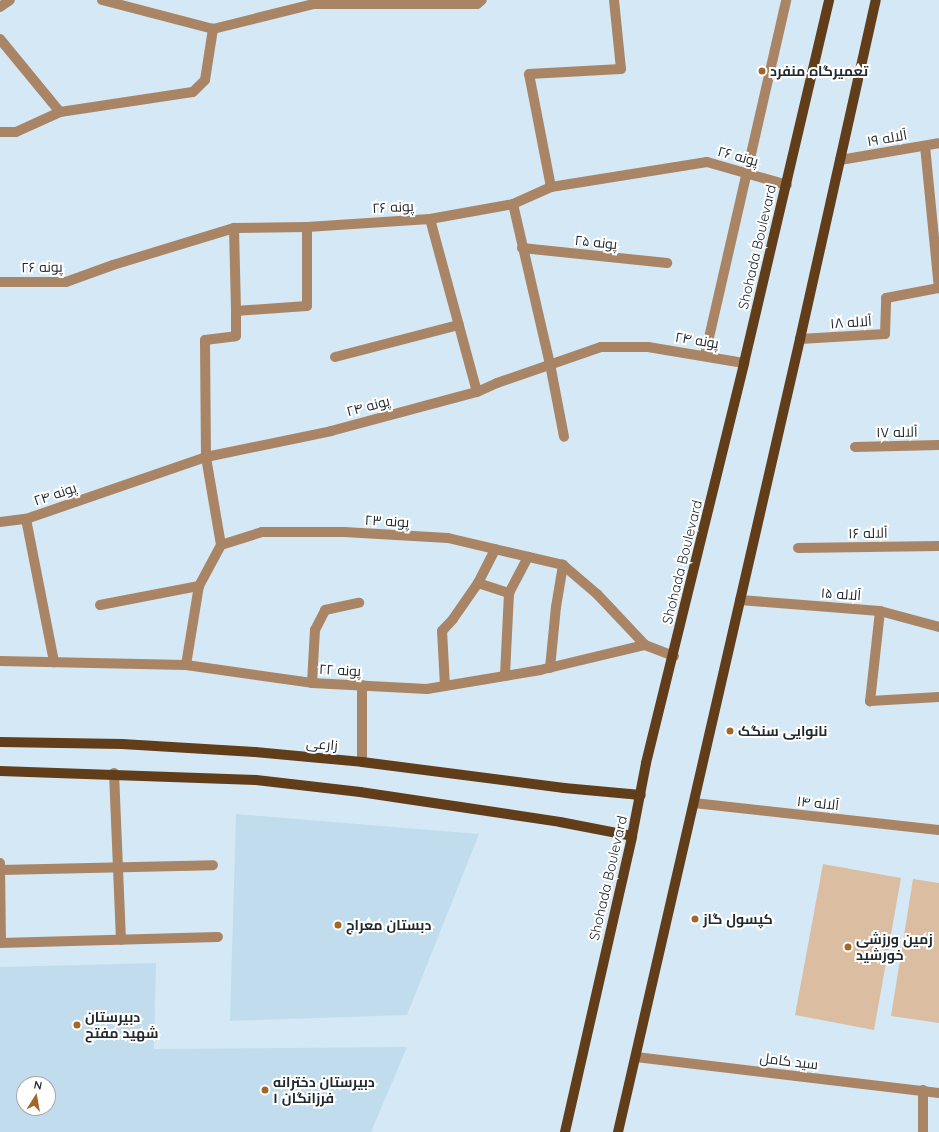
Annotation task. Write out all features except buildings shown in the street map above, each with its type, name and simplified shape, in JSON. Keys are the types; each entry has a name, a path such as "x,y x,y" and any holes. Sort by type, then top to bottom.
{"main road":[{"name":"Shohada Boulevard","path":"565,1132 632,836 646,763 674,656 787,185 829,0"},
{"path":"618,1132 800,339 876,0"},
{"name":"زارعی","path":"0,742 122,744 256,752 362,762 564,788 640,795"},
{"path":"0,771 256,780 360,792 560,822 632,836"}],"street":[{"path":"0,7 10,0"},
{"path":"102,0 214,29 311,2 477,4 482,0"},
{"path":"551,187 529,74 621,69 614,0"},
{"path":"705,355 745,173 786,0"},
{"path":"0,132 16,132 60,112 193,92 205,80 214,29"},
{"path":"0,39 60,112"},
{"name":"آلاله ۱۹","path":"840,160 939,143"},
{"path":"925,146 939,288"},
{"name":"پونه ۲۶","path":"0,282 66,282 113,265 234,228 307,227 430,219 513,204 551,187 707,162 787,185"},
{"path":"513,204 550,364 564,437"},
{"path":"430,219 477,392"},
{"path":"236,311 307,306 307,227"},
{"path":"186,665 199,586 221,545 206,457 205,340 236,336 234,228"},
{"name":"پونه ۲۵","path":"522,248 667,263"},
{"name":"آلاله ۱۸","path":"800,339 885,334 886,298 939,288"},
{"path":"336,357 459,325"},
{"name":"پونه ۲۴","path":"0,522 26,518 206,457 331,431 477,392 497,383 601,347 648,347 705,355 744,363"},
{"name":"آلاله ۱۷","path":"855,446 939,445"},
{"path":"26,518 54,662"},
{"name":"پونه ۲۳","path":"221,545 262,532 344,532 448,538 563,565 597,594 645,645"},
{"name":"آلاله ۱۶","path":"798,548 939,546"},
{"path":"445,686 442,631 453,619 478,583 495,549"},
{"path":"505,676 509,594 528,557"},
{"path":"550,668 556,607 563,565"},
{"path":"478,583 509,594"},
{"path":"100,605 199,586"},
{"name":"آلاله ۱۵","path":"740,600 880,611 939,627"},
{"path":"312,683 315,630 325,610 359,603"},
{"path":"880,611 870,701 939,697"},
{"path":"645,645 674,656"},
{"name":"پونه ۲۲","path":"0,661 186,665 312,683 427,689 550,668 645,645"},
{"path":"362,685 362,762"},
{"path":"114,774 121,940"},
{"name":"آلاله ۱۴","path":"694,803 939,830"},
{"path":"0,863 1,943 218,937"},
{"path":"0,870 213,865"},
{"name":"سید کامل","path":"636,1057 939,1093"},
{"path":"923,1090 923,1132"}],"shaded area":[{"name":"دبستان معراج","path":"236,814 479,834 407,1015 230,1021"},
{"name":"زمین ورزشی خورشید","path":"823,864 901,878 874,1030 795,1015"},
{"path":"913,879 939,883 939,1023 891,1016"},
{"path":"156,963 154,1049 407,1047 371,1132 0,1132 0,967"}],"place":[{"name":"تعمیرگاه منفرد","path":"762,71"},
{"name":"نانوایی سنگک","path":"730,731"},
{"name":"کپسول گاز","path":"695,919"},
{"name":"دبستان معراج","path":"338,925"},
{"name":"زمین ورزشی خورشید","path":"848,947"},
{"name":"دبیرستان شهید مفتح","path":"77,1025"},
{"name":"دبیرستان دخترانه فرزانگان ۱","path":"265,1090"}]}
